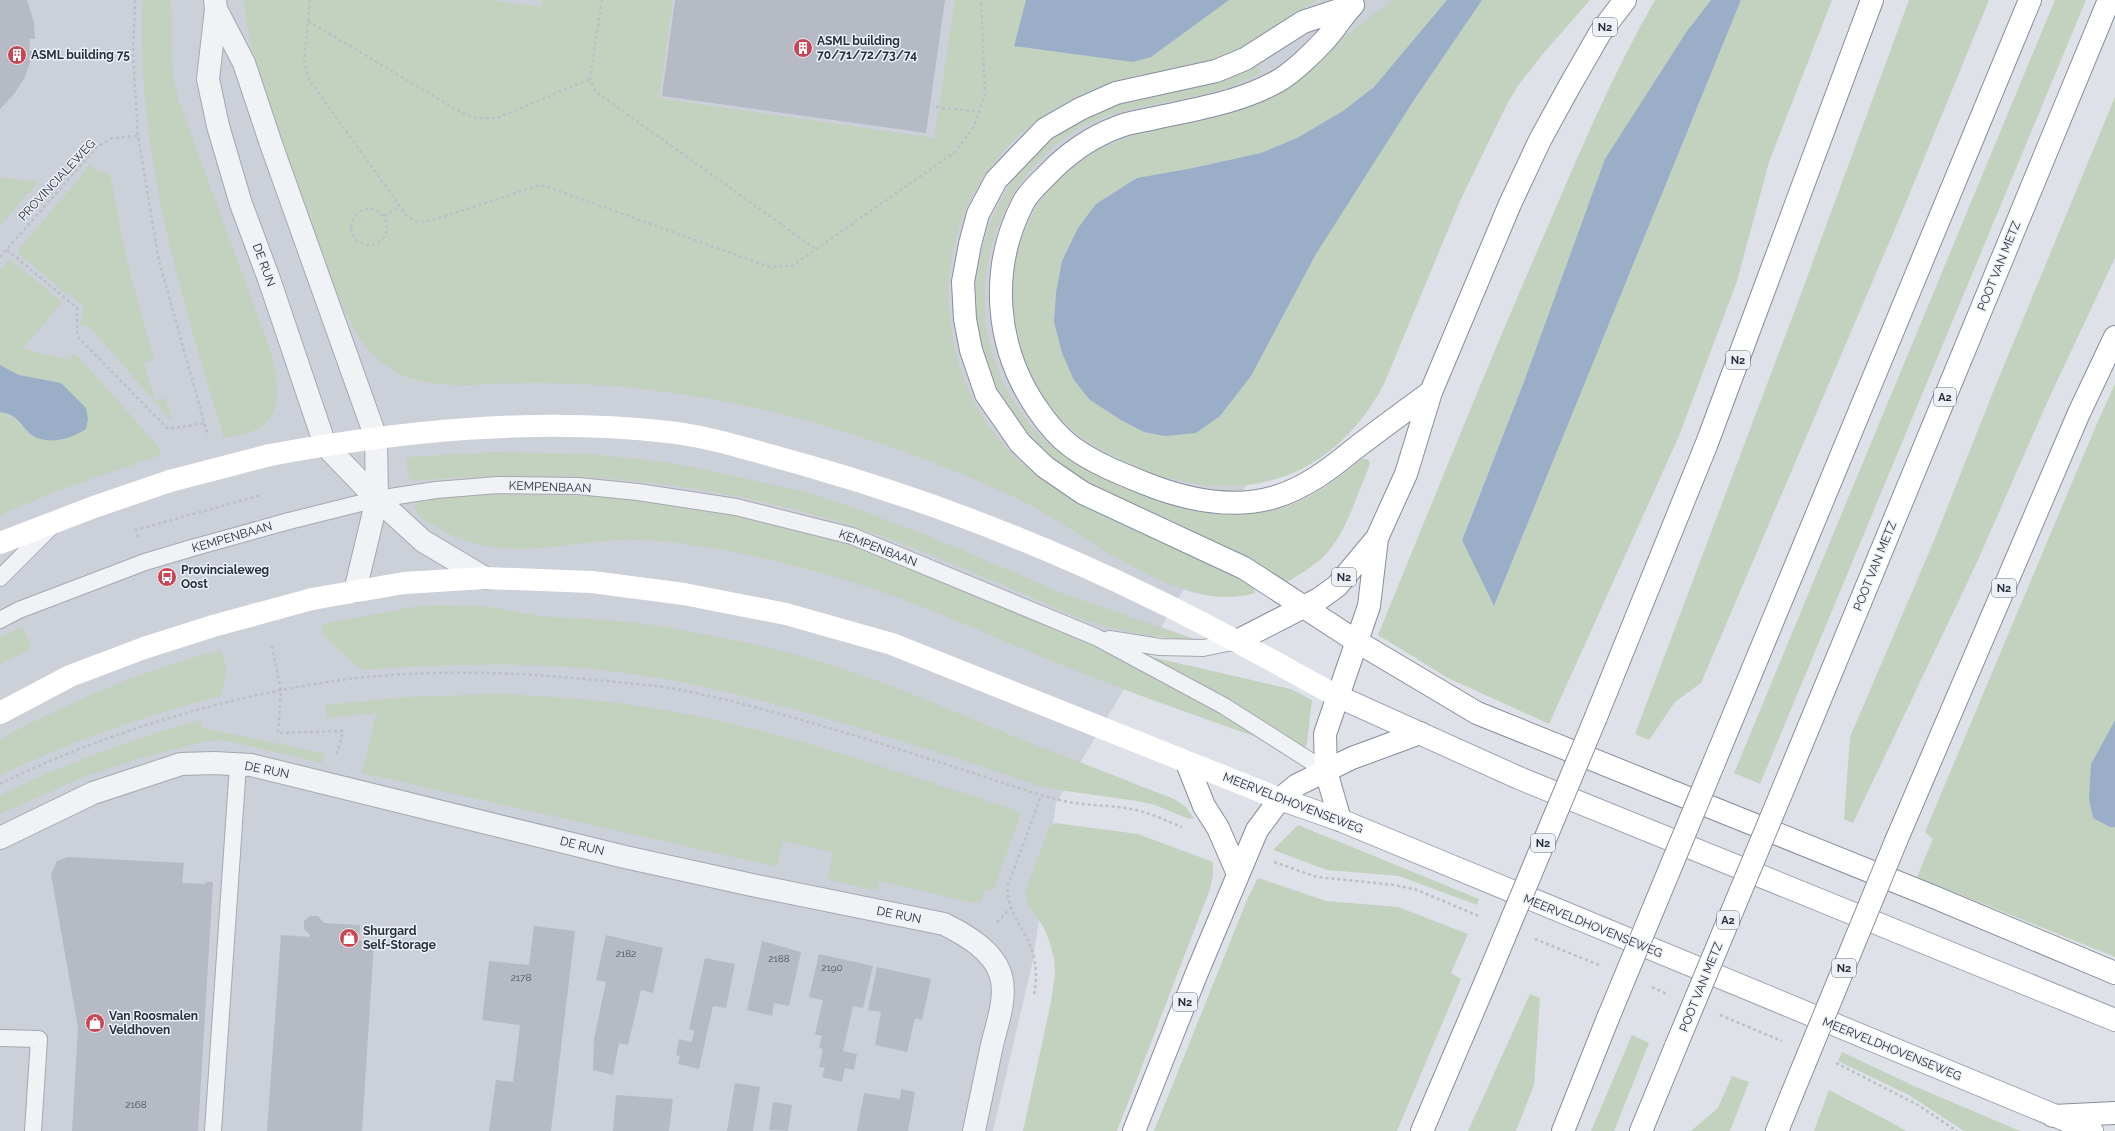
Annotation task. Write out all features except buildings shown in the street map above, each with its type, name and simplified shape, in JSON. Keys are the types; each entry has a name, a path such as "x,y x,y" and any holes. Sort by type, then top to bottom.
{"main road":[{"name":"N2","path":"1237,641 1304,607 1337,586 1377,538 1406,474 1431,392 1485,261 1540,140 1587,55 1625,0"},
{"name":"N2","path":"1422,1131 1596,717 1706,443 1872,0"},
{"path":"1563,1131 1608,1018 2030,0"},
{"name":"POOT VAN METZ","path":"1641,1131 2109,0"},
{"path":"1355,3 1322,43 1281,80 1233,100 1120,126 1085,142 1053,169 1024,200 1009,236 1003,261 1000,317 1006,343 1024,389 1047,424 1071,447 1103,466 1163,491 1220,503 1242,503 1275,497 1296,489 1332,468 1431,392"},
{"path":"1355,3 1303,22 1245,59 1216,71 1116,93 1080,109 1045,129 996,180 978,214 970,244 963,282 965,319 971,350 986,394 1020,442 1045,467 1083,493 1229,560 1356,641 1478,713 1934,897 2115,974"},
{"name":"N2","path":"1777,1131 1896,841 2079,413 2115,337"},
{"path":"0,543 58,520 170,481 270,455 376,438 476,429 576,425 678,434 736,446 832,473 940,507 1042,549 1153,598 1237,641 1337,696 1519,778 2115,1020"},
{"name":"N2","path":"1337,696 1369,606 1377,538"},
{"path":"0,713 70,676 144,648 213,626 312,599 355,590 404,582 485,578"},
{"name":"MEERVELDHOVENSEWEG","path":"485,578 592,582 684,594 786,614 892,644 1187,763 1280,799 1340,820 2092,1131"},
{"path":"1337,696 1325,734 1326,771 1340,820"},
{"path":"1280,799 1297,785 1352,758 1420,734"},
{"path":"1187,763 1204,806 1218,828 1238,874"},
{"name":"N2","path":"1134,1131 1257,830 1280,799"},
{"path":"2054,1116 2115,1113"}],"street":[{"name":"DE RUN","path":"216,4 244,63 271,144 376,438 377,499 355,590"},
{"name":"DE RUN","path":"216,4 208,79 218,126 241,204 269,279 325,445 377,499 423,541 485,578"},
{"name":"DE RUN","path":"0,838 93,793 181,764 251,766 328,783 714,877 944,924 962,933 976,944 992,959 1001,976 1002,1000 974,1131"}],"lane":[{"name":"KEMPENBAAN","path":"0,620 19,610 145,562 289,521 377,499 436,490 498,485 578,486 638,492 736,507 852,536 1096,637"},
{"path":"0,578 58,520"},
{"path":"1096,637 1160,647 1203,648 1237,641"},
{"path":"1096,637 1224,706 1326,771"},
{"path":"213,1131 238,765"},
{"path":"0,1038 39,1039 33,1131"}],"path":[{"path":"135,0 133,55 138,136 159,261 208,436"},
{"path":"310,0 304,61 308,78 407,216 418,222 426,221 537,186 545,186 770,267 792,266 817,250 955,152 974,127 985,94 981,0"},
{"path":"602,0 590,79 596,92 817,250"},
{"path":"308,21 462,113 476,118 497,118 590,79"},
{"path":"936,107 979,112"},
{"name":"PROVINCIALEWEG","path":"0,257 97,147 112,138 138,136"},
{"path":"384,216 399,206"},
{"path":"366,208 376,209 384,216 387,225 386,234 380,242 371,245 362,244 354,238 350,230 351,220 356,212 366,208"},
{"path":"6,250 77,308 77,336 168,429 205,423"},
{"path":"140,543 136,530 261,495"},
{"path":"272,646 282,691 278,733 343,731"},
{"path":"0,784 42,763 142,727 208,708 333,681 400,675 474,672 552,675 683,691 790,716 907,751 1041,796"}],"shaded area":[{"path":"0,0 1560,0 1324,355 1056,803 1033,960 993,1131 0,1131"}],"green space":[{"path":"142,0 171,0 173,77 179,101 272,355 276,376 277,397 271,416 265,424 255,430 236,436 224,438 177,276 165,222 154,168 147,113 142,57"},
{"path":"243,0 491,0 541,7 542,0 673,0 659,98 934,138 955,0 1026,0 1014,45 1151,57 1229,0 1317,0 1249,45 1226,56 1211,61 1136,76 1107,84 1070,100 1036,121 1008,147 984,176 966,210 954,247 949,285 951,326 956,355 965,381 976,405 989,426 1005,446 1024,465 1045,482 1069,498 1232,575 1254,588 1255,593 1225,597 1194,592 1163,581 1132,566 1043,512 994,488 906,452 815,423 722,401 636,388 547,383 476,385 437,384 418,380 401,374 385,365 371,353 349,320 332,282 262,87 254,58"},
{"path":"1392,0 1447,0 1374,87 1343,111 1297,138 1261,153 1193,168 1137,178 1096,204 1078,228 1062,261 1056,293 1054,322 1090,400 1121,420 1144,432 1220,416 1251,376 1316,254 1412,103 1482,0 1590,0 1542,55 1517,87 1504,110 1461,199 1384,384 1361,419 1335,447 1305,467 1272,480 1237,486 1200,485 1162,476 1124,461 1074,432 1057,417 1033,382 1022,354 1014,324 1012,294 1015,263 1023,234 1037,207 1056,182 1066,172 1101,148 1298,73"},
{"path":"1655,0 1711,0 1687,31 1525,379 1462,539 1494,606 1741,0 1832,0 1769,162 1737,281 1679,436 1549,724 1448,678 1378,635 1481,383 1570,174 1624,57"},
{"path":"1909,0 1989,0 1900,217 1701,683 1675,702 1649,740 1635,734 1798,302"},
{"path":"2055,0 2086,0 1760,784 1734,773"},
{"path":"1257,66 1261,72 1230,87 1206,94 1122,111 1104,117 1087,124 1054,146 1026,176 1005,210 991,247 985,285 986,324 995,362 1012,398 1036,431 1047,442 1083,467 1109,480 1168,504 1200,512 1233,515 1250,514 1282,508 1307,498 1330,484 1362,459 1367,459 1370,462 1369,467 1350,515 1337,539 1322,558 1310,568 1287,582 1236,552 1205,536 1090,482 1074,473 1050,455 1029,435 1011,411 997,386 986,358 979,330 976,301 978,272 982,252 994,213 1015,178 1041,147 1057,134 1080,120 1104,109 1130,101 1232,77"},
{"path":"2115,97 2115,258 2049,398 1978,560 1853,823 1844,819 1850,737 1936,536 1995,387"},
{"path":"91,164 95,170 110,174 127,261 154,359 144,363 156,401 165,398 173,423 90,327 80,325 84,307 70,295 66,294 17,252"},
{"path":"0,177 38,182 0,226"},
{"path":"10,259 62,302 23,349 71,360 72,354 77,355 158,446 161,455 57,491 0,515 0,271"},
{"path":"2115,384 2115,720 2091,764 2110,827 2115,827 2115,957 1917,877 1933,839 1925,832 2098,421"},
{"path":"494,452 588,454 640,459 683,465 807,492 931,537 1067,595 1195,639 1192,642 1129,632 1093,623 946,561 882,536 806,513 751,499 696,489 583,477 470,477 414,481 409,478 406,461 409,457"},
{"path":"482,494 595,496 656,501 751,518 862,548 1104,646 1291,689 1312,700 1307,744 1302,750 1297,751 1239,731 1093,677 945,616 873,589 810,570 768,559 705,547 652,541 621,540 528,549 483,545 461,539 438,528 424,520 418,514 415,507 418,501 422,499"},
{"path":"440,605 490,607 540,616 620,621 668,627 754,644 833,665 910,693 1008,734 1174,799 1186,807 1194,818 1189,819 1155,805 1137,801 1052,789 1032,784 903,741 760,700 696,685 630,674 539,665 462,665 361,670 323,635 321,624 419,606"},
{"path":"23,627 31,646 30,650 0,664 0,637"},
{"path":"221,650 227,668 221,696 109,730 54,751 0,775 0,739 81,699 135,677"},
{"path":"499,694 605,701 689,714 737,725 785,737 880,766 1021,812 1020,817 993,891 985,889 981,901 973,903 880,881 877,891 830,880 828,876 833,852 783,841 778,863 773,866 362,773 376,713 327,718 325,705 406,697"},
{"path":"200,720 202,728 324,753 322,763 223,740 202,742 138,759 79,779 0,814 0,795 98,753 149,735"},
{"path":"1055,823 1138,834 1213,862 1213,874 1210,889 1117,1131 1023,1131 1051,1002 1055,974 1054,958 1049,940 1044,928 1028,905 1025,891 1050,826"},
{"path":"1298,825 1479,899 1477,905 1399,876 1327,870 1273,850"},
{"path":"1258,878 1326,901 1398,907 1468,934 1451,973 1461,979 1397,1131 1154,1131 1247,900"},
{"path":"1530,994 1540,998 1534,1085 1516,1131 1468,1131"},
{"path":"1632,1035 1649,1043 1614,1131 1591,1131"},
{"path":"1842,1052 1914,1086 2020,1131 1964,1131 1909,1095 1838,1061"},
{"path":"1732,1076 1749,1082 1730,1131 1691,1131 1718,1108"},
{"path":"1829,1090 1896,1125 1906,1131 1814,1131"}],"water":[{"path":"1026,0 1229,0 1151,57 1133,62 1014,46"},
{"path":"1447,0 1482,0 1412,103 1316,254 1251,376 1220,416 1196,433 1165,436 1144,432 1121,420 1090,400 1074,380 1062,353 1054,322 1056,293 1062,261 1078,228 1096,204 1137,178 1193,168 1261,153 1297,138 1343,111 1374,87"},
{"path":"1711,0 1741,0 1494,606 1462,540 1525,379 1605,159 1687,31"},
{"path":"0,365 19,375 61,383 86,408 88,419 86,429 63,439 43,440 28,432 13,416 0,412"},
{"path":"2115,720 2115,827 2110,827 2093,818 2089,799 2091,764"}],"place":[{"name":"ASML building 70/71/72/73/74","path":"803,48"},
{"name":"ASML building 75","path":"17,55"},
{"name":"Provincialeweg Oost","path":"167,577"},
{"name":"Shurgard Self-Storage","path":"349,938"},
{"name":"Van Roosmalen Veldhoven","path":"95,1023"}]}
